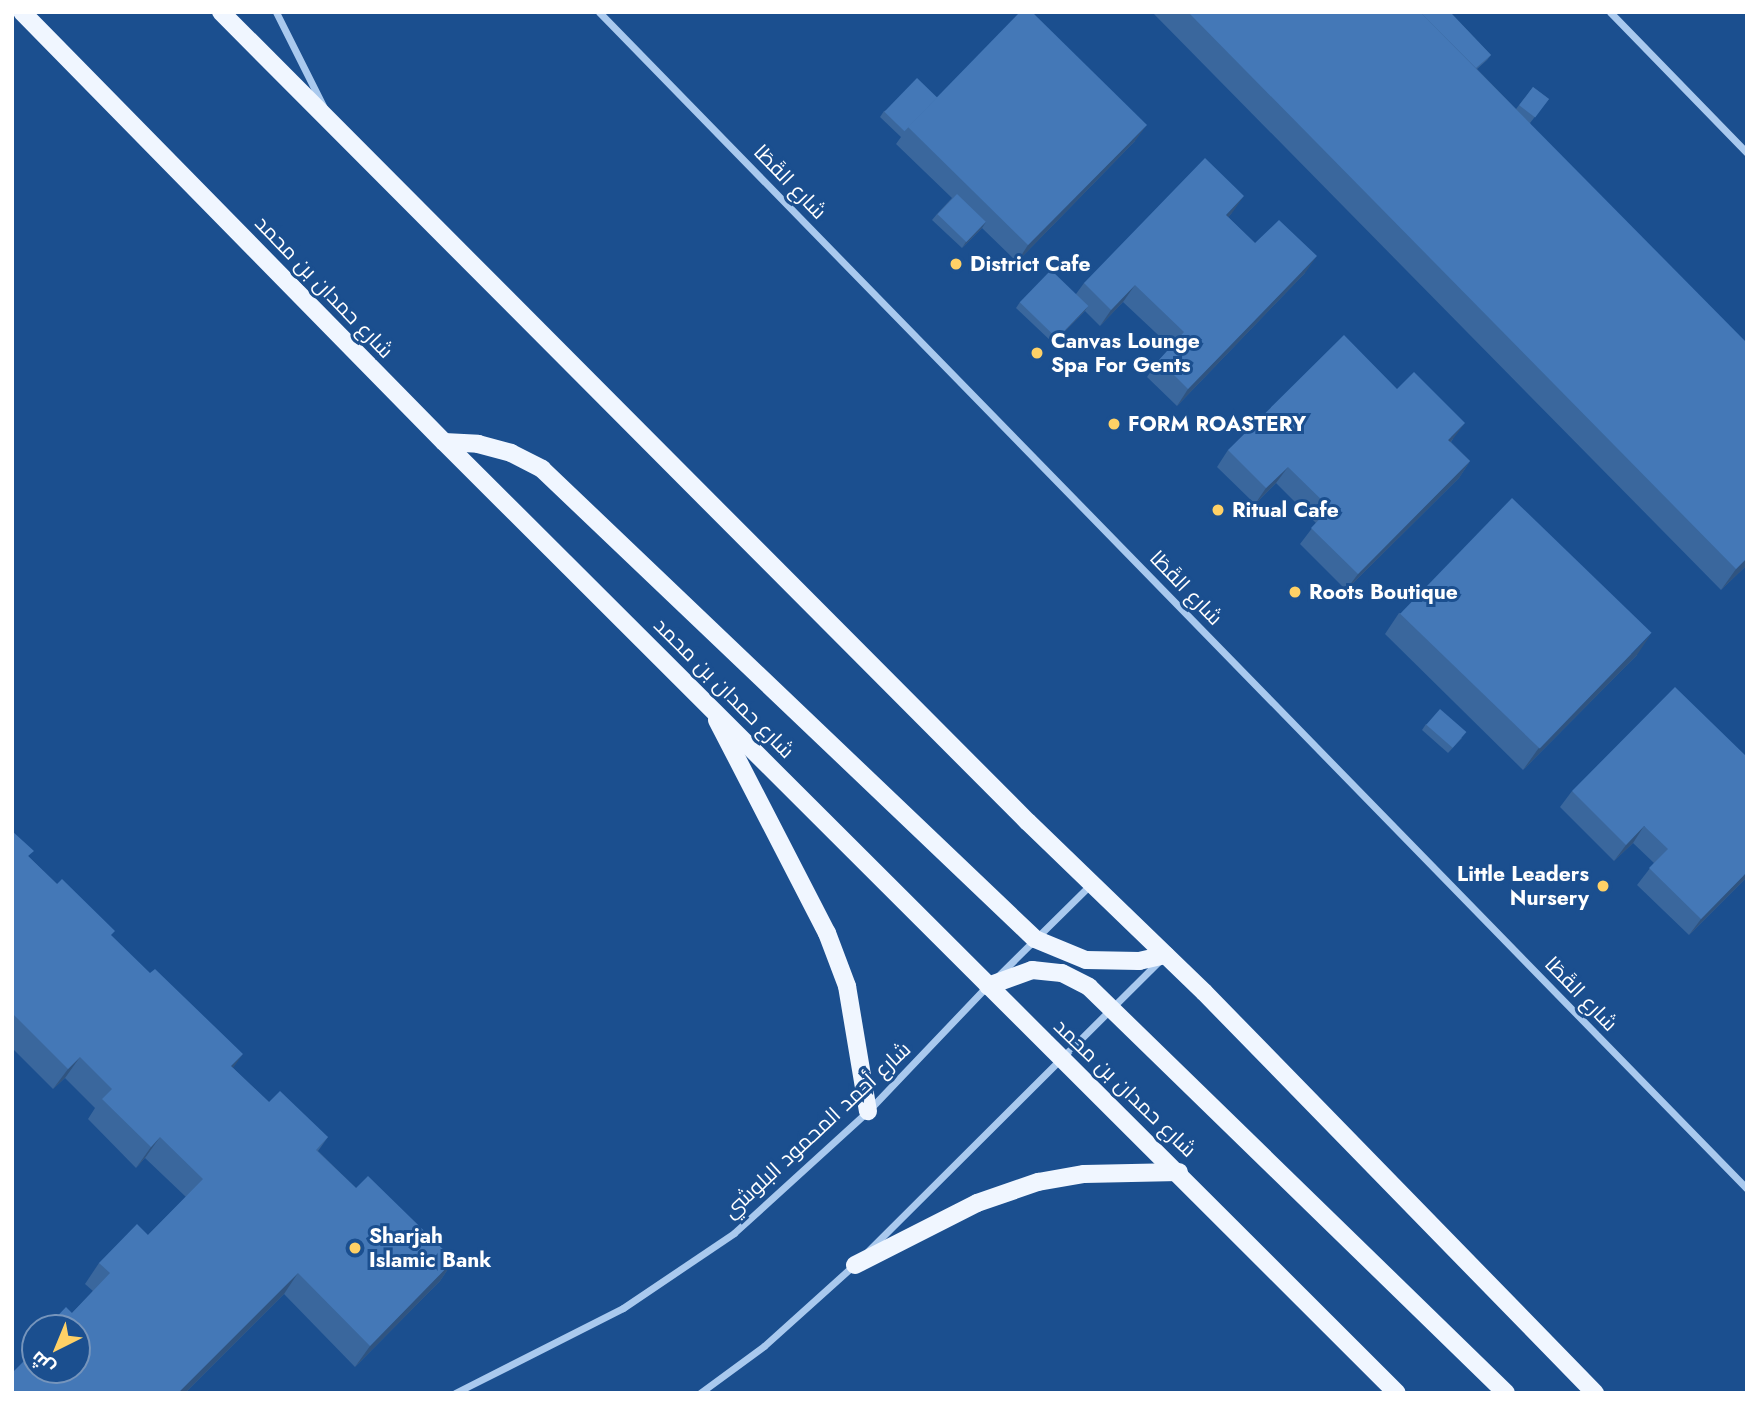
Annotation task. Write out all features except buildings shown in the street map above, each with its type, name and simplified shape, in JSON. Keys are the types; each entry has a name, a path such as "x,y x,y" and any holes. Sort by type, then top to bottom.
{"main road":[{"name":"شارع حمدان بن محمد","path":"22,12 444,442 1061,1059 1179,1172 1397,1393"},
{"path":"221,12 330,125 1165,955 1595,1393"},
{"path":"444,442 478,444 511,453 551,477 1035,939 1086,960 1139,961 1165,955"},
{"path":"709,705 827,933 847,986 868,1111"},
{"path":"988,986 1032,970 1062,973 1114,1007 1506,1393"},
{"path":"855,1265 977,1203 1038,1182 1084,1174 1179,1172"}],"street":[{"path":"276,12 315,84 330,125"},
{"name":"شارع القَطَا","path":"599,12 1747,1189"},
{"path":"1610,12 1747,153"},
{"name":"شارع أحمد المحمود البلوشي","path":"455,1393 623,1308 686,1267 784,1191 868,1111 1091,884"},
{"path":"700,1393 764,1346 855,1265 1165,955"}],"place":[{"name":"District Cafe","path":"956,264"},
{"name":"Canvas Lounge Spa For Gents","path":"1037,353"},
{"name":"FORM ROASTERY","path":"1114,424"},
{"name":"Ritual Cafe","path":"1218,510"},
{"name":"Roots Boutique","path":"1295,592"},
{"name":"Little Leaders Nursery","path":"1603,886"},
{"name":"Sharjah Islamic Bank","path":"355,1248"}]}
